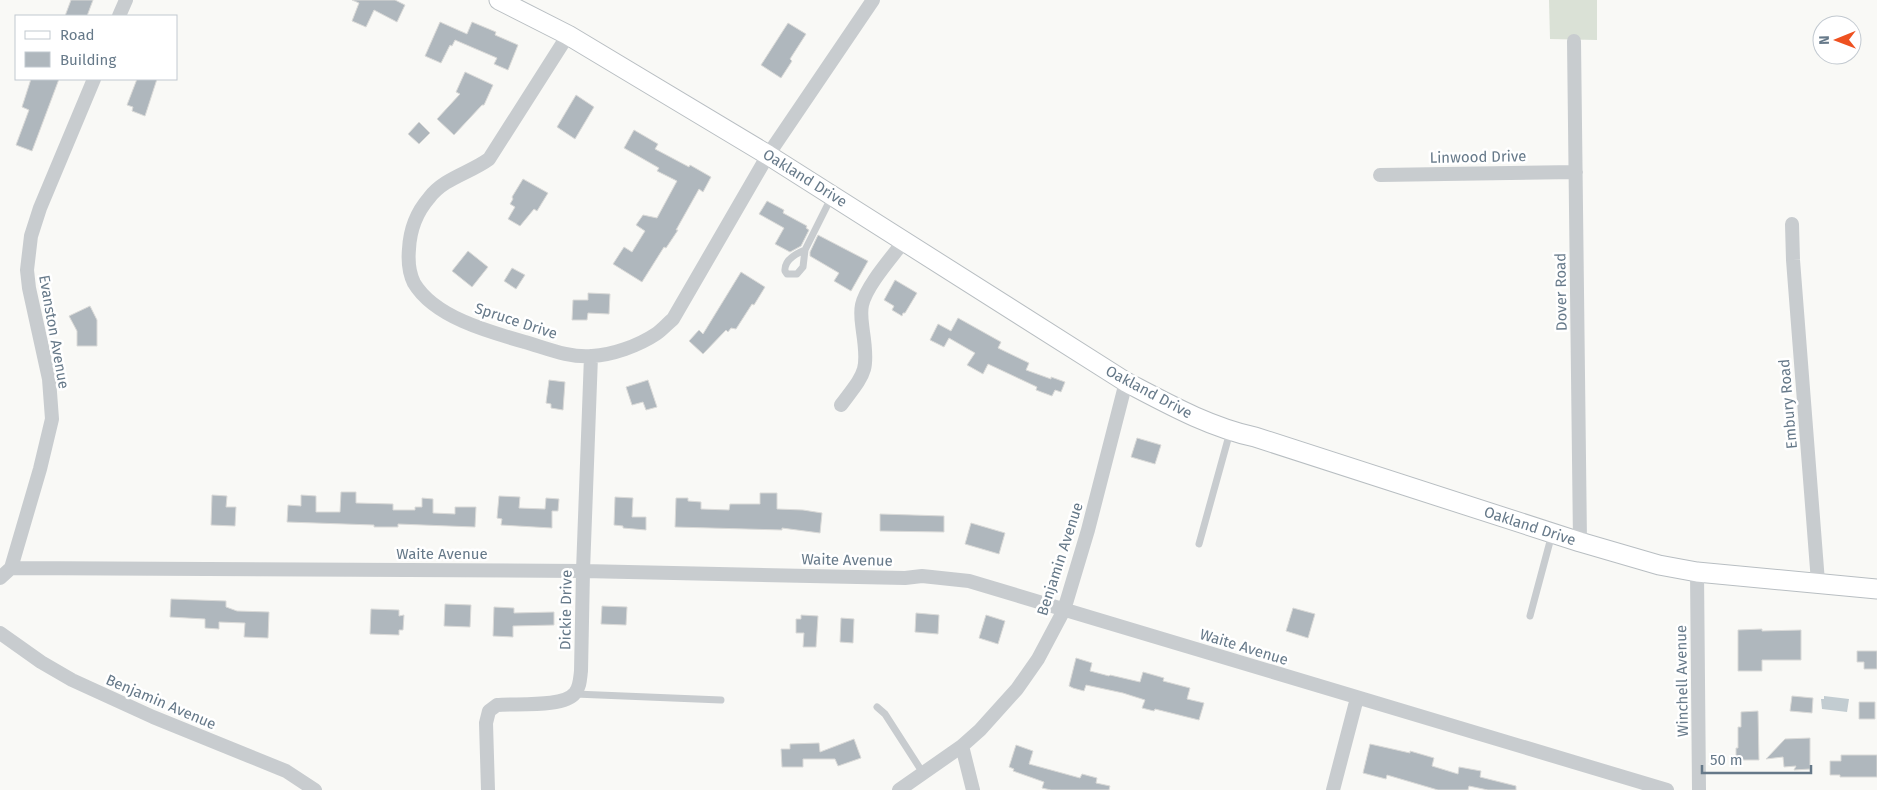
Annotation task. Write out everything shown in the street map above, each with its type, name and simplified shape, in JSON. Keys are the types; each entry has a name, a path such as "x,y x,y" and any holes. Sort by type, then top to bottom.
{"main road":[{"name":"Oakland Drive","path":"499,0 568,35 768,155 1126,382 1230,432 1255,437 1580,542 1660,565 1696,572 1877,589"}],"street":[{"path":"119,15 126,0"},
{"name":"Spruce Drive","path":"568,35 489,159 478,167 449,180 430,196 415,218 409,240 408,263 413,281 423,296 466,323 497,334 569,354 592,356 639,343 657,334 673,319 768,155 873,0"},
{"name":"Dover Road","path":"1574,41 1580,542"},
{"name":"Evanston Avenue","path":"11,568 40,469 52,419 49,380 29,288 27,270 31,236 40,208 94,80"},
{"name":"Linwood Drive","path":"1380,175 1576,172"},
{"name":"Embury Road","path":"1792,224 1793,260 1818,582"},
{"path":"841,405 862,378 864,370 866,354 861,315 864,300 874,282 904,241"},
{"name":"Dickie Drive","path":"575,694 582,671 583,571 592,356"},
{"name":"Benjamin Avenue","path":"899,790 962,746 998,712 1038,659 1064,610 1088,530 1126,382"},
{"path":"0,578 11,568"},
{"name":"Waite Avenue","path":"11,568 583,571 905,578 922,576 969,581 1667,790"},
{"name":"Winchell Avenue","path":"1696,572 1699,790"},
{"name":"Benjamin Avenue","path":"0,633 41,662 107,697 286,771 315,790"},
{"path":"488,790 486,723 489,711 496,705 557,703 568,700 575,694"},
{"path":"1333,790 1357,698"},
{"path":"962,746 973,790"}],"lane":[{"path":"805,250 832,196"},
{"path":"1199,544 1230,432"},
{"path":"1530,616 1552,533"},
{"path":"575,694 721,700"},
{"path":"877,707 885,714 924,773"}],"shaded area":[{"path":"1549,0 1597,0 1597,40 1550,39"},
{"path":"1824,696 1849,699 1847,712 1822,709 1821,699 1824,699"}],"building":[{"path":"71,0 93,0 87,15 65,15"},
{"path":"352,0 395,0 405,5 397,22 374,10 366,27 352,21 359,3"},
{"path":"440,22 467,34 472,22 496,32 495,35 518,45 508,70 494,64 497,58 455,40 452,46 450,45 441,63 425,56"},
{"path":"788,23 806,34 790,59 792,61 781,78 761,65"},
{"path":"465,72 493,85 484,105 454,135 437,119 460,94 456,92"},
{"path":"31,80 59,80 32,151 16,145 29,110 22,107"},
{"path":"137,80 157,80 145,116 132,111 133,107 127,105"},
{"path":"576,95 594,107 575,139 557,127"},
{"path":"419,122 430,133 419,144 408,134"},
{"path":"634,130 658,144 655,149 711,177 703,192 699,189 676,230 678,230 666,248 664,247 642,282 613,264 624,247 632,252 645,231 636,225 643,215 657,218 677,181 657,171 659,168 624,148"},
{"path":"523,179 548,193 537,211 534,209 520,226 508,219 515,207 510,204 513,199 512,197"},
{"path":"767,201 784,210 783,213 807,226 806,228 809,230 801,246 790,252 775,244 784,228 759,214"},
{"path":"818,235 868,261 851,291 834,281 839,273 810,256"},
{"path":"468,251 488,267 472,287 452,271"},
{"path":"512,268 525,275 516,289 504,281"},
{"path":"741,272 765,287 736,329 731,328 728,332 726,330 703,354 689,341 699,330 703,334"},
{"path":"895,280 917,293 902,316 892,310 894,306 884,300"},
{"path":"588,293 610,294 609,314 588,313 587,320 572,320 573,300 588,300"},
{"path":"90,306 97,320 97,346 77,346 77,331 69,316"},
{"path":"958,318 1001,342 998,348 1029,363 1026,370 1065,382 1061,392 1055,390 1052,396 1036,390 1037,387 988,364 983,374 967,365 975,353 949,338 944,347 930,340 938,324 951,331"},
{"path":"549,380 565,382 563,410 551,408 551,404 546,403"},
{"path":"648,380 657,407 646,410 643,402 632,405 626,387"},
{"path":"1137,438 1161,445 1155,464 1131,457"},
{"path":"341,492 356,492 356,503 393,504 393,510 415,510 415,507 422,507 422,498 433,499 433,513 455,514 455,507 476,507 475,527 398,524 398,527 374,527 374,525 287,522 288,505 301,506 301,495 316,496 316,512 340,512"},
{"path":"760,493 777,493 777,509 822,513 820,533 782,528 782,530 675,527 676,498 688,498 688,501 701,502 701,509 729,510 730,504 760,504"},
{"path":"212,495 227,496 226,507 236,507 235,526 211,525"},
{"path":"499,496 520,497 519,508 545,509 546,498 559,499 558,511 552,511 552,528 501,525 502,519 497,518"},
{"path":"615,497 633,498 632,517 646,517 646,530 623,528 623,526 614,525"},
{"path":"880,514 944,516 944,532 880,531"},
{"path":"971,523 1005,533 999,554 965,544"},
{"path":"171,599 226,601 226,607 237,611 269,612 268,638 244,637 245,623 219,622 219,629 205,628 205,619 170,617"},
{"path":"445,604 471,605 470,627 444,626"},
{"path":"602,606 627,607 626,625 601,624"},
{"path":"494,607 514,608 514,613 554,612 554,625 513,626 513,637 493,636"},
{"path":"1293,608 1315,614 1308,638 1286,631"},
{"path":"371,609 399,610 399,616 404,615 403,630 399,630 399,635 370,634"},
{"path":"916,613 939,615 938,634 915,632"},
{"path":"801,615 818,616 816,647 803,647 804,633 796,633 796,619 801,619"},
{"path":"986,615 1005,621 998,644 979,638"},
{"path":"841,618 854,619 853,643 840,642"},
{"path":"1762,629 1762,631 1801,630 1801,660 1762,660 1762,671 1738,671 1738,630"},
{"path":"1857,651 1877,651 1877,669 1864,669 1864,662 1857,662"},
{"path":"1076,658 1092,663 1090,671 1109,676 1140,682 1143,672 1164,678 1163,681 1190,688 1187,699 1204,703 1199,720 1155,709 1154,711 1142,708 1145,700 1123,693 1086,685 1084,691 1069,686"},
{"path":"1792,696 1813,698 1812,713 1790,711"},
{"path":"1859,702 1875,702 1875,719 1859,719"},
{"path":"1758,711 1759,760 1736,760 1738,727 1741,727 1741,712"},
{"path":"1810,738 1810,769 1794,770 1796,766 1784,767 1783,757 1766,759 1785,739"},
{"path":"854,739 861,758 838,766 835,759 803,759 803,767 782,767 781,749 790,749 790,744 819,743 820,752"},
{"path":"1370,744 1410,753 1410,751 1434,758 1432,766 1458,774 1459,767 1481,771 1480,777 1516,786 1516,790 1488,790 1469,786 1468,790 1438,790 1387,775 1386,779 1363,773"},
{"path":"1016,745 1033,751 1029,764 1080,778 1082,774 1097,778 1096,783 1110,786 1109,790 1051,790 1042,788 1044,782 1013,771 1014,769 1009,767"},
{"path":"1841,755 1877,755 1877,777 1840,777 1840,775 1830,775 1830,761 1841,761"}]}
